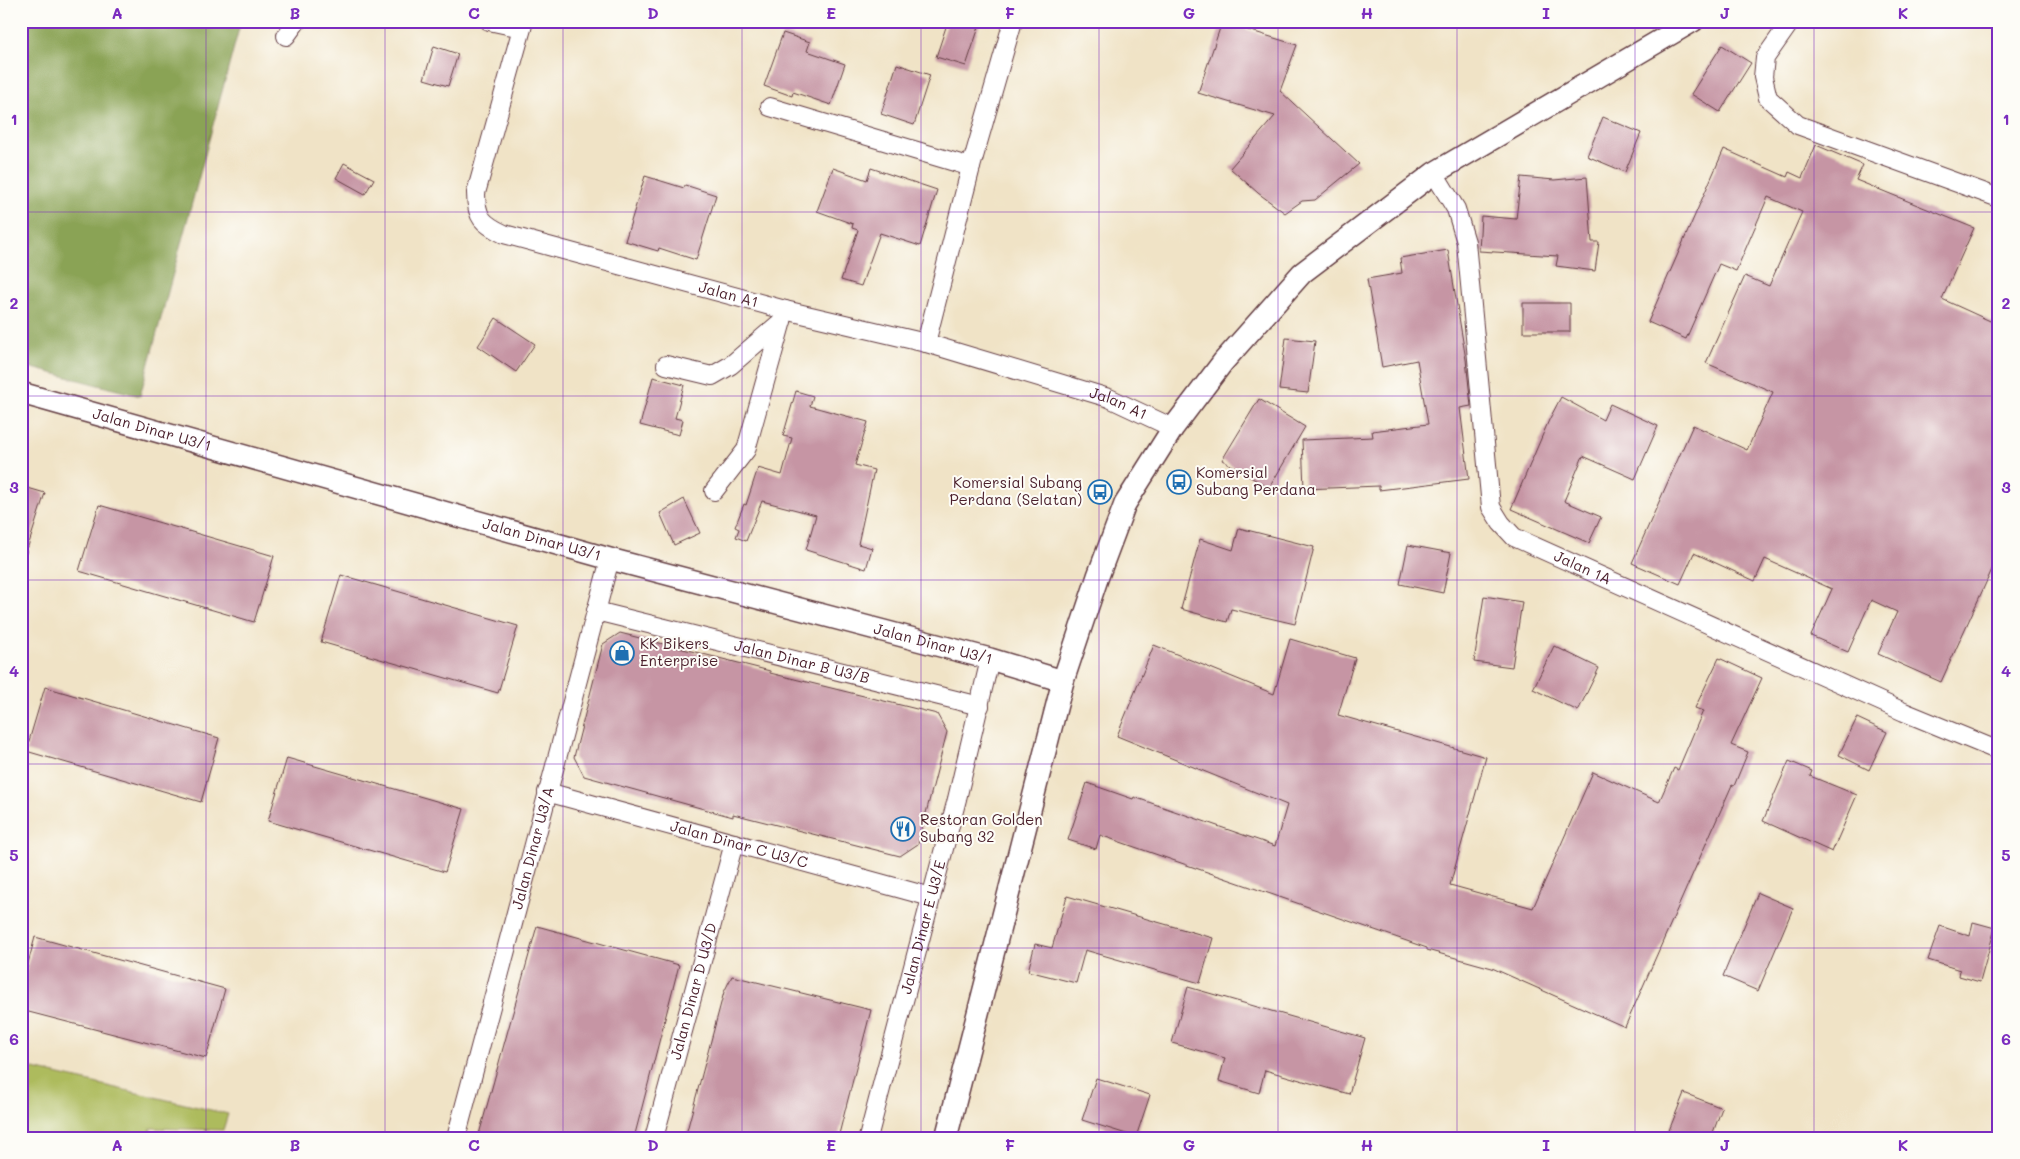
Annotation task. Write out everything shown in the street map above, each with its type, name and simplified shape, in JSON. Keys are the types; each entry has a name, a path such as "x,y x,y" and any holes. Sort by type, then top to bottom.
{"street":[{"path":"286,36 297,21"},
{"path":"489,21 523,25"},
{"path":"926,343 971,167 1013,21"},
{"path":"946,1138 1064,681 1098,576 1125,504 1173,428 1223,362 1302,273 1434,173 1693,21"},
{"path":"1792,21 1765,58 1763,77 1768,98 1798,125 1999,198"},
{"name":"Jalan A1","path":"523,25 476,193 479,217 488,226 504,234 784,315 926,343 1109,398 1173,428"},
{"path":"770,107 971,167"},
{"name":"Jalan 1A","path":"1434,173 1456,209 1466,242 1491,506 1501,524 1514,537 1887,704 1999,751"},
{"path":"666,365 712,376 730,365 784,315"},
{"path":"714,491 746,450 784,315"},
{"name":"Jalan Dinar U3/1","path":"21,392 610,559 990,659 1064,681"},
{"name":"Jalan Dinar U3/A","path":"456,1138 610,559"},
{"name":"Jalan Dinar B U3/B","path":"596,611 980,706"},
{"name":"Jalan Dinar E U3/E","path":"868,1138 980,706 990,659"},
{"name":"Jalan Dinar C U3/C","path":"547,792 931,897"},
{"name":"Jalan Dinar D U3/D","path":"654,1138 734,843"}],"green space":[{"path":"21,21 241,21 140,396 21,365"},
{"path":"21,1066 228,1114 223,1130 151,1128 149,1138 21,1138"}],"building":[{"path":"948,21 981,21 966,66 936,57"},
{"path":"1222,22 1297,45 1280,91 1359,164 1315,200 1302,201 1285,213 1258,193 1230,168 1275,116 1198,93"},
{"path":"783,33 810,42 807,51 845,64 831,105 793,92 792,96 764,86"},
{"path":"1722,45 1751,63 1720,112 1691,94"},
{"path":"434,46 458,54 448,86 424,79"},
{"path":"897,64 930,75 914,125 881,114"},
{"path":"1603,117 1641,133 1625,172 1587,156"},
{"path":"1816,145 1863,165 1856,180 1974,228 1942,299 1999,325 1999,554 1941,682 1878,654 1897,612 1871,600 1848,652 1811,636 1832,589 1765,559 1755,581 1694,553 1680,584 1632,563 1693,425 1747,450 1773,392 1706,363 1745,276 1769,286 1802,212 1768,197 1736,271 1719,264 1686,339 1648,322 1724,149 1787,177 1789,172 1802,178"},
{"path":"344,163 374,179 365,194 336,178"},
{"path":"833,168 867,180 871,168 937,190 920,246 880,233 861,286 841,280 858,230 852,228 853,224 817,211"},
{"path":"645,176 684,188 685,185 716,195 696,260 659,248 658,251 625,241"},
{"path":"1521,177 1554,180 1587,177 1592,242 1599,242 1595,271 1556,266 1558,256 1479,251 1481,216 1516,219"},
{"path":"1448,250 1466,360 1471,406 1460,408 1469,479 1379,490 1379,486 1304,489 1302,440 1373,437 1372,431 1428,424 1417,360 1382,367 1367,279 1402,273 1400,258"},
{"path":"1523,303 1570,303 1570,332 1523,332"},
{"path":"496,318 535,344 516,372 478,346"},
{"path":"1286,338 1315,341 1308,393 1279,390"},
{"path":"653,377 684,385 675,418 683,420 679,435 640,425"},
{"path":"796,391 813,396 810,406 868,422 855,465 874,470 858,544 872,548 866,569 806,550 816,515 762,501 746,541 736,537 739,529 735,527 744,504 746,505 758,468 782,475 792,438 783,436"},
{"path":"1561,397 1603,420 1610,404 1658,426 1635,479 1583,456 1564,501 1601,517 1589,543 1511,509 1549,420"},
{"path":"1259,399 1305,427 1269,488 1222,460"},
{"path":"21,486 45,493 24,559 21,558"},
{"path":"684,499 700,533 674,545 660,513"},
{"path":"99,505 274,556 254,622 79,571"},
{"path":"1239,528 1314,547 1295,624 1231,609 1227,622 1181,609 1200,539 1233,550"},
{"path":"1408,545 1451,553 1443,593 1400,584"},
{"path":"341,575 518,626 498,693 321,642"},
{"path":"1484,596 1522,602 1512,667 1474,662"},
{"path":"620,633 770,671 770,673 937,714 947,732 918,844 900,856 733,814 733,817 584,776 574,757 603,644"},
{"path":"1290,639 1355,658 1338,715 1486,757 1450,885 1533,908 1593,772 1659,802 1674,768 1678,770 1703,711 1695,708 1719,658 1762,678 1731,745 1748,752 1625,1027 1492,968 1427,950 1427,948 1100,835 1096,849 1068,840 1087,783 1133,799 1134,797 1275,846 1287,805 1117,736 1154,645 1274,694"},
{"path":"1554,646 1599,668 1578,711 1533,689"},
{"path":"45,687 219,738 201,802 26,751"},
{"path":"1857,718 1887,732 1869,770 1839,755"},
{"path":"287,758 464,809 445,872 268,821"},
{"path":"1789,761 1812,771 1810,776 1857,795 1832,852 1763,821"},
{"path":"1758,893 1793,908 1758,991 1723,976"},
{"path":"1067,896 1213,938 1200,983 1085,950 1076,983 1028,971 1035,944 1052,948"},
{"path":"1973,922 1995,928 1980,982 1959,976 1960,970 1928,960 1940,926 1970,936"},
{"path":"537,926 679,965 634,1138 478,1138"},
{"path":"35,937 225,989 206,1058 21,1010 21,990"},
{"path":"732,976 871,1010 838,1138 685,1138 724,992"},
{"path":"1188,987 1365,1038 1349,1094 1265,1070 1259,1093 1219,1081 1225,1058 1172,1043"},
{"path":"1096,1078 1150,1095 1136,1137 1082,1120"},
{"path":"1684,1093 1722,1108 1711,1138 1666,1138"}],"place":[{"name":"Komersial Subang Perdana","path":"1179,482"},
{"name":"Komersial Subang Perdana (Selatan)","path":"1100,492"},
{"name":"KK Bikers Enterprise","path":"622,653"},
{"name":"Restoran Golden Subang 32","path":"903,829"}]}
